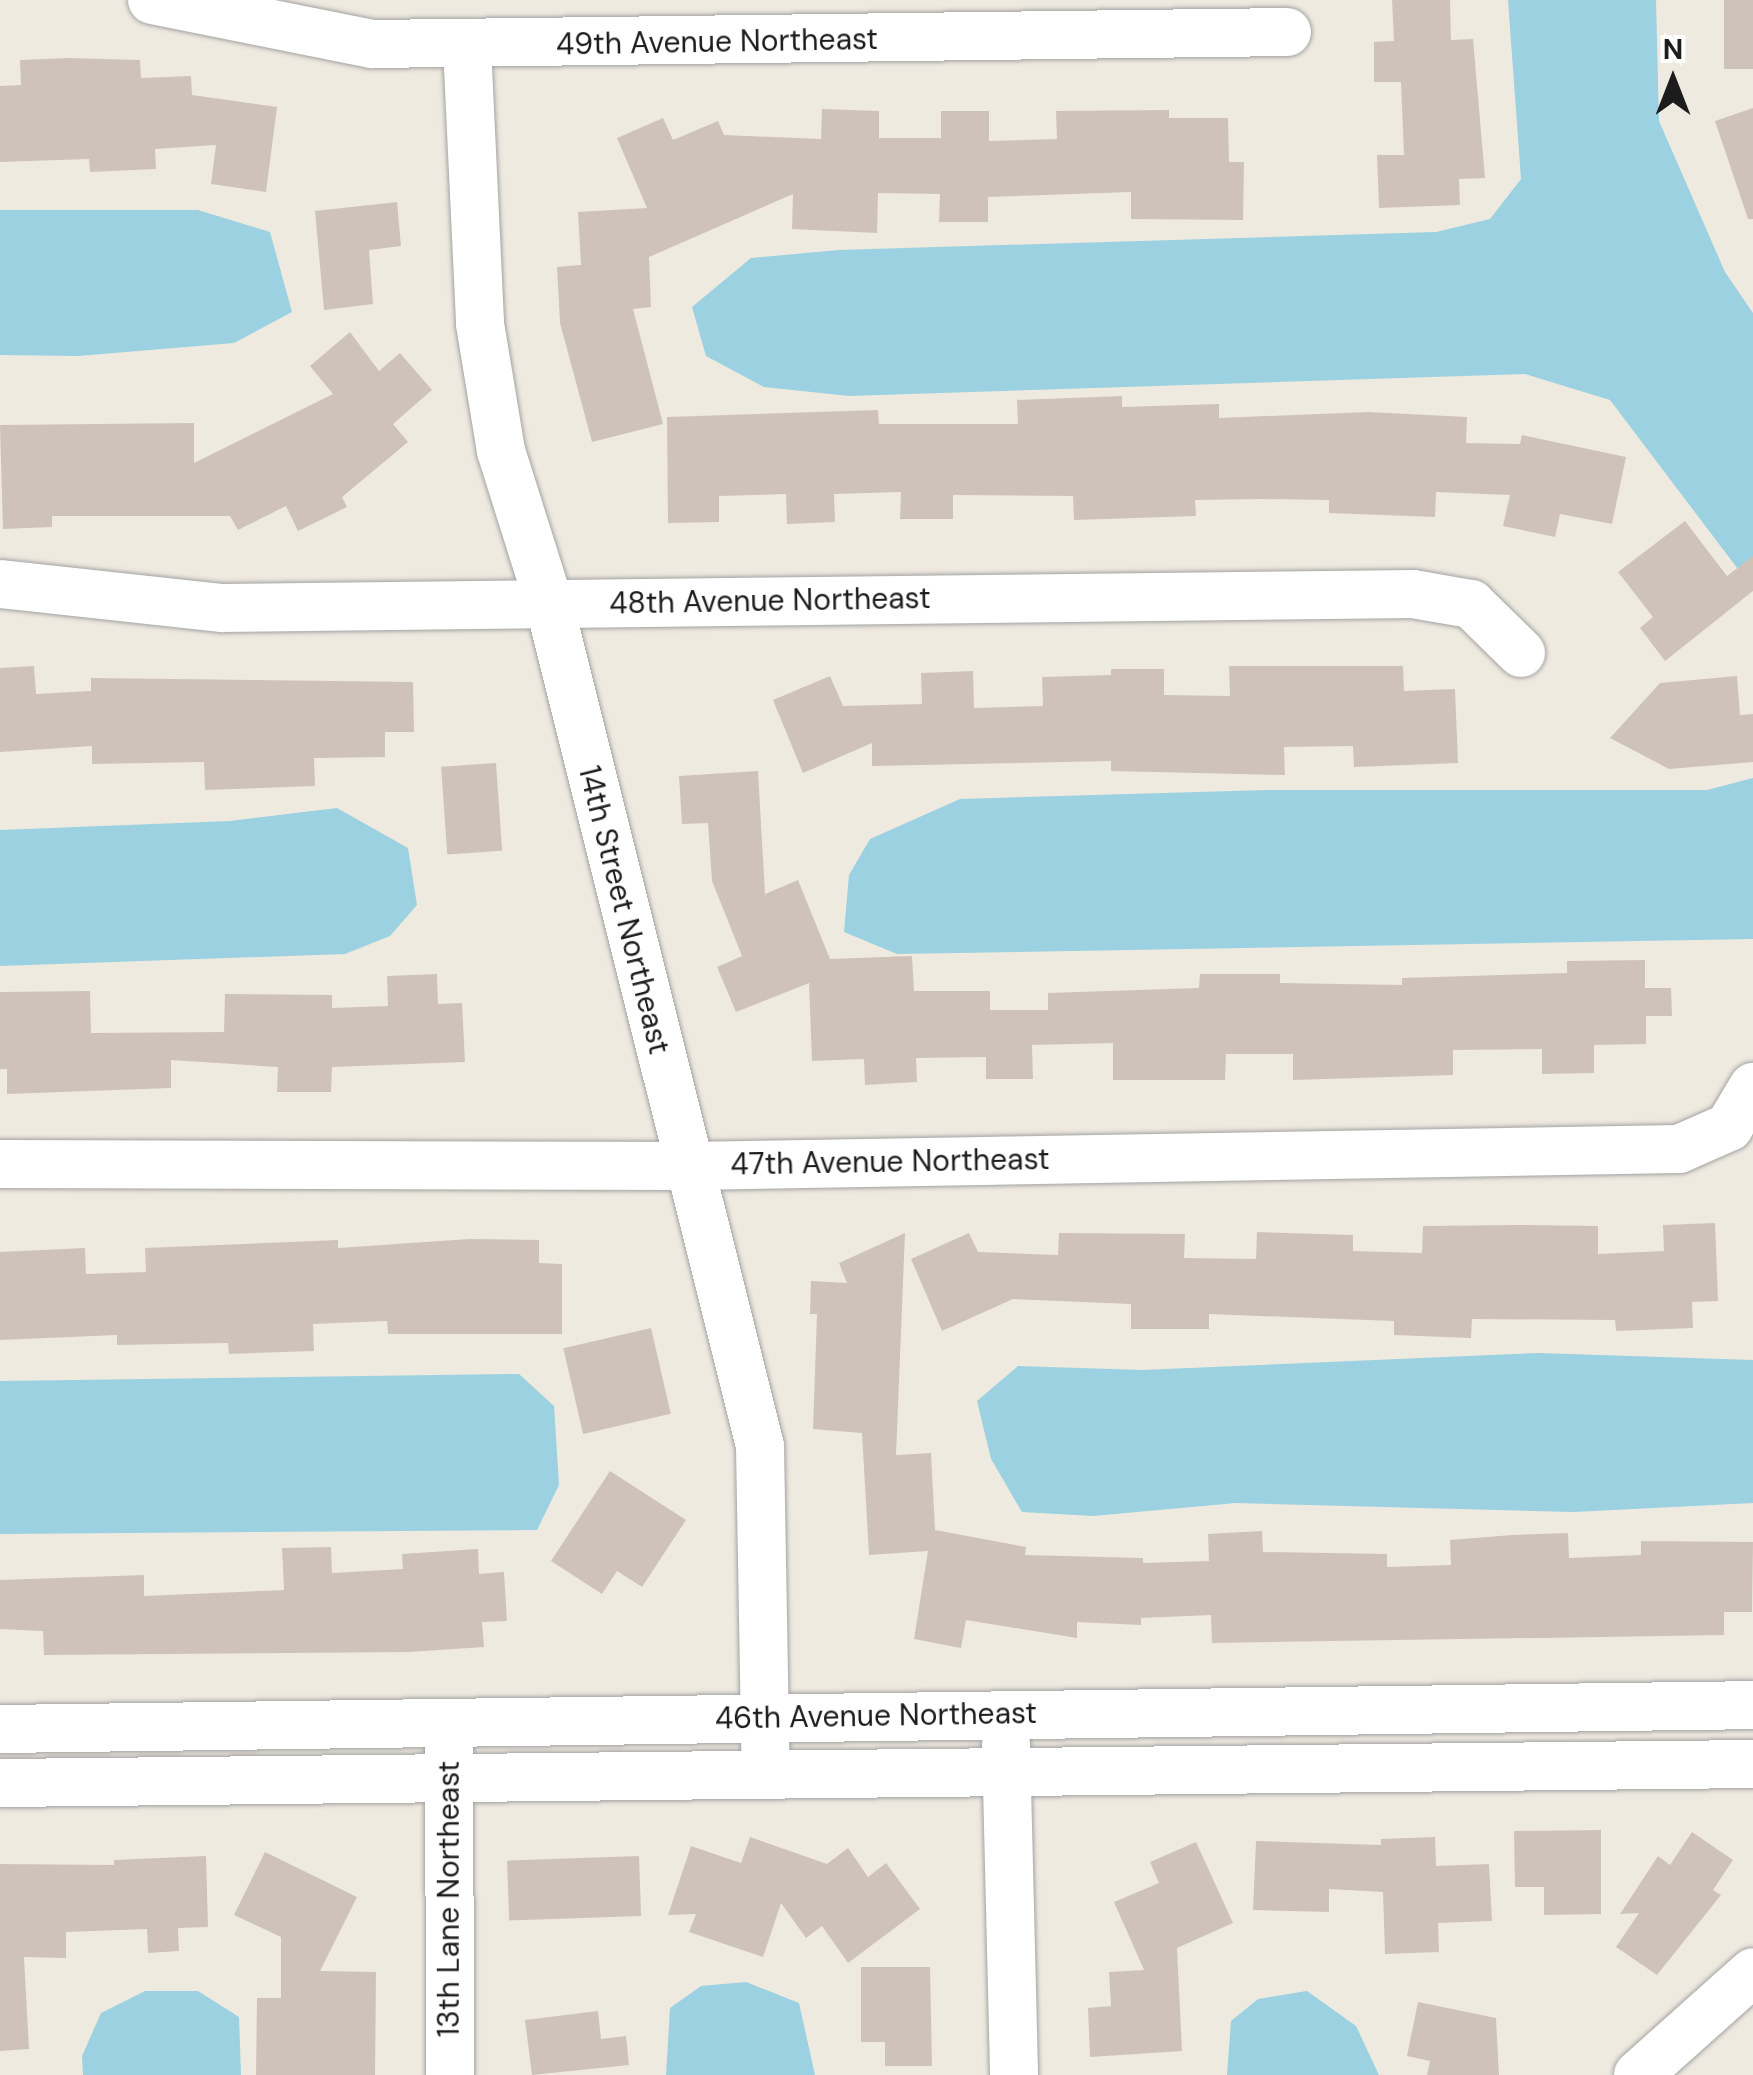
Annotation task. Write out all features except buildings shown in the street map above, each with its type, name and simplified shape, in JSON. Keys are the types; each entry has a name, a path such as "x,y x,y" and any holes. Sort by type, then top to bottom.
{"street":[{"name":"49th Avenue Northeast","path":"152,0 372,44 467,46 1287,32"},
{"name":"14th Street Northeast","path":"467,46 480,324 501,451 549,603 760,1446 766,1775"},
{"name":"48th Avenue Northeast","path":"0,584 222,608 1413,594 1470,604 1521,653"},
{"name":"47th Avenue Northeast","path":"0,1164 688,1166 1678,1149 1729,1126 1753,1087"},
{"name":"46th Avenue Northeast","path":"0,1729 1753,1705"},
{"path":"1005,1714 1014,2075"},
{"name":"13th Lane Northeast","path":"449,1723 450,2075"},
{"name":"46th Avenue Northeast","path":"0,1783 1753,1764"},
{"path":"1638,2075 1753,1972"}],"water":[{"path":"1508,0 1656,0 1659,121 1725,272 1753,313 1753,589 1610,400 1525,374 849,396 764,387 706,356 692,307 751,258 839,250 1436,232 1490,219 1521,179"},
{"path":"0,210 198,210 270,232 292,312 234,343 78,356 0,355"},
{"path":"1753,778 1753,939 897,954 844,932 849,875 870,839 960,799 1267,790 1707,790"},
{"path":"337,808 408,848 417,905 390,936 345,954 0,966 0,830 230,821"},
{"path":"1538,1353 1753,1360 1753,1503 1574,1512 1236,1503 1093,1516 1022,1512 991,1459 977,1401 1018,1366 1142,1370"},
{"path":"519,1374 554,1406 559,1485 537,1530 0,1534 0,1381"},
{"path":"746,1982 799,2003 815,2075 666,2075 670,2008 701,1986"},
{"path":"145,1991 198,1991 239,2017 241,2075 83,2075 82,2056 101,2013"},
{"path":"1307,1991 1356,2026 1379,2075 1227,2075 1231,2021 1258,1999"}]}
